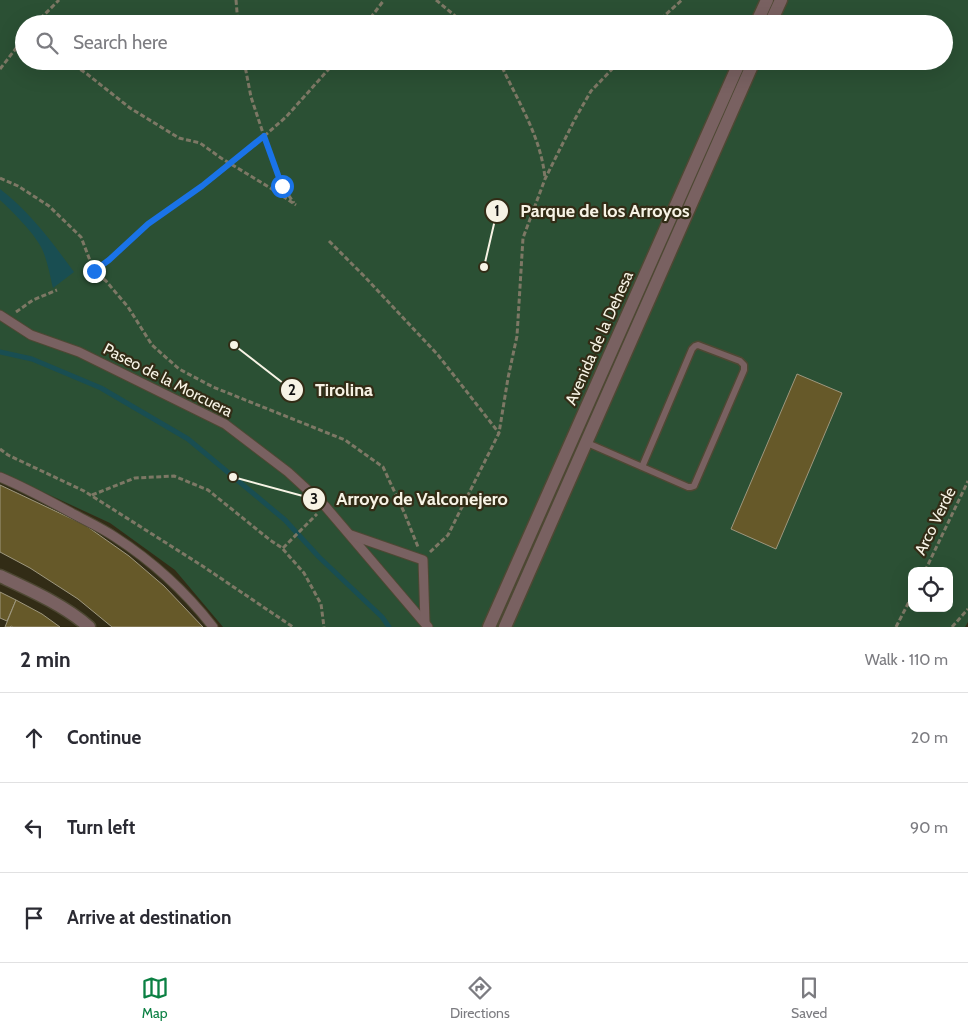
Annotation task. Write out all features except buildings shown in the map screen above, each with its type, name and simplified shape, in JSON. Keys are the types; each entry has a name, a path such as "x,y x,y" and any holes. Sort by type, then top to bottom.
{"street":[{"path":"760,15 767,0"},
{"path":"774,15 781,0"},
{"name":"Avenida de la Dehesa","path":"489,627 736,70"},
{"name":"Avenida de la Dehesa","path":"505,627 750,70"},
{"name":"Paseo de la Morcuera","path":"1,316 31,335 79,352 225,424 288,472 325,506 427,625"},
{"path":"0,477 23,487 114,536 143,556 201,611 213,627"},
{"path":"349,535 423,560 427,625"},
{"path":"0,576 34,592 80,619 89,627"}],"lane":[{"path":"585,442 642,467 688,487 694,486 744,370 744,365 740,361 698,345 694,346 642,467"}],"path":[{"path":"44,15 59,0"},
{"path":"236,0 237,15"},
{"path":"373,15 384,0"},
{"path":"436,0 454,15"},
{"path":"664,15 682,0"},
{"path":"0,69 15,50"},
{"path":"81,70 130,108 179,138 200,143 296,206 282,186 264,136 246,70"},
{"path":"94,271 109,260 148,224 202,186 264,136 286,117 328,70"},
{"path":"503,70 535,136 543,160 545,179"},
{"path":"0,178 18,186 49,206 81,237 94,271 106,281 128,307 152,345 179,369 213,386 345,440 383,467 404,512 423,560 448,535 499,433 517,336 524,238 545,179 575,119 591,91 611,70"},
{"path":"329,241 438,354 499,433"},
{"path":"1,316 19,311 34,300 57,290"},
{"path":"0,449 8,455 91,495 202,565 293,627"},
{"path":"91,495 135,478 174,476 208,490 282,548 304,572 321,604 324,627"},
{"name":"Arco Verde","path":"927,567 968,481"},
{"path":"282,548 325,506"},
{"path":"896,627 908,604"},
{"path":"952,627 968,608"}],"green space":[{"path":"0,0 968,0 968,622 965,627 223,627 175,570 110,523 0,472"}],"water":[{"path":"0,189 31,217 74,272 53,288 47,262 38,241 0,200"}],"waterway":[{"path":"0,352 32,359 101,388 188,439 285,520 319,557 382,617 389,627"}],"place":[{"name":"Parque de los Arroyos","path":"484,267"},
{"name":"Tirolina","path":"234,345"},
{"name":"Arroyo de Valconejero","path":"233,477"}],"route":[{"path":"94,271 109,260 148,224 202,186 264,136 282,186"}]}
